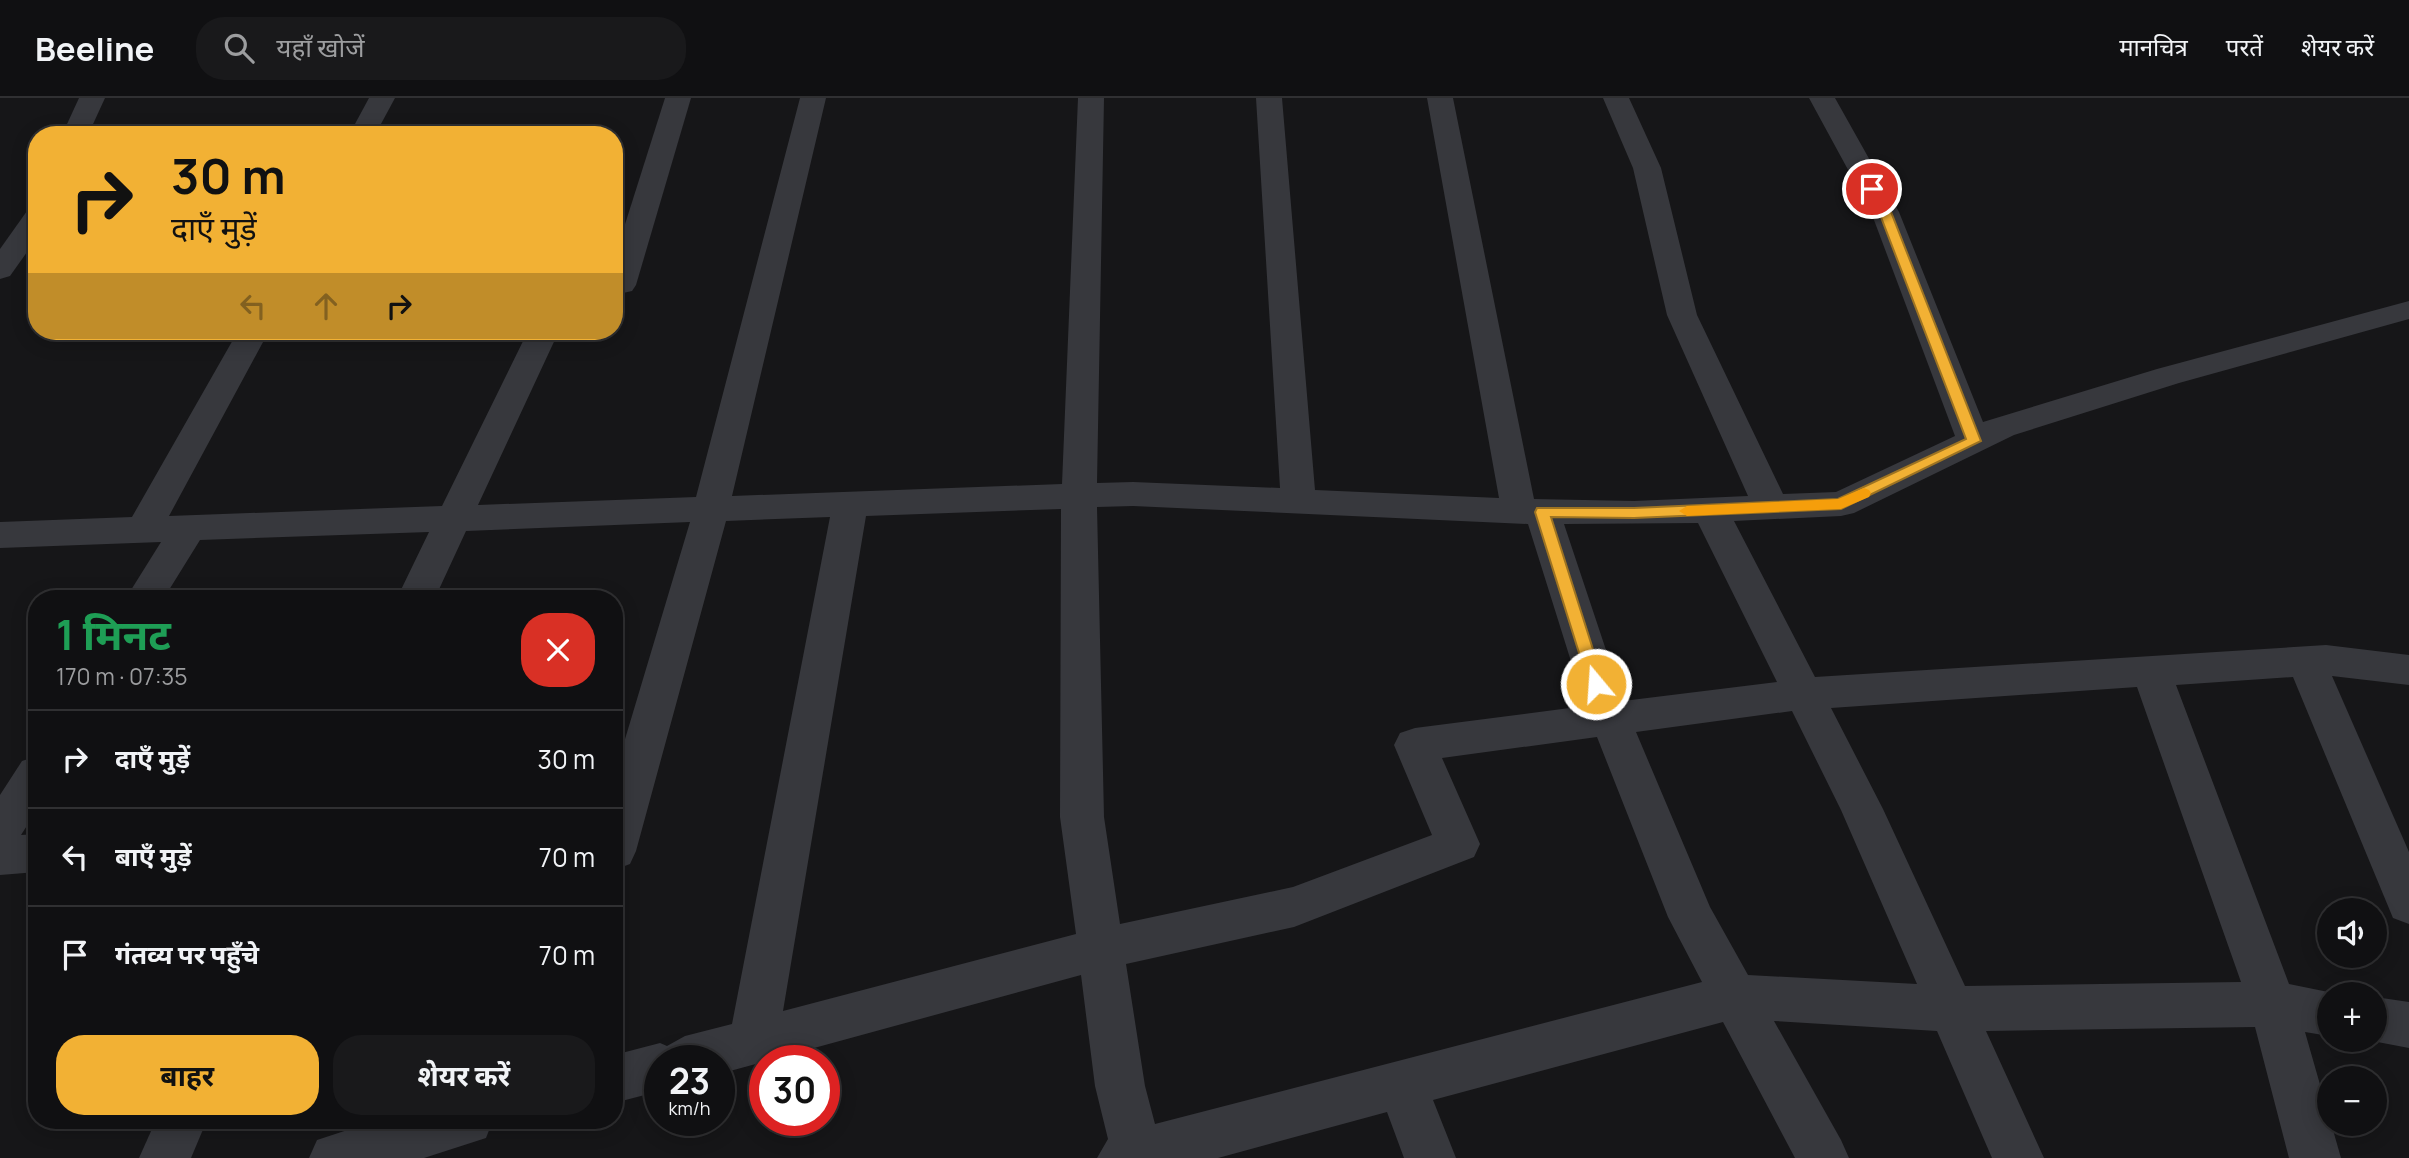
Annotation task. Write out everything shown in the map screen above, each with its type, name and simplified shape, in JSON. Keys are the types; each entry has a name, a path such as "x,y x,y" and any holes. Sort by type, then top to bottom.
{"street":[{"path":"79,126 92,98"},
{"path":"367,126 382,98"},
{"path":"623,278 678,98"},
{"path":"623,809 711,510 813,98"},
{"path":"1091,98 1079,496 1082,817 1119,1086 1133,1157 1735,996 1952,1009 2273,1004 2317,1011"},
{"path":"1269,98 1298,501"},
{"path":"1440,98 1530,511 1596,684 1691,917 1823,1158"},
{"path":"1616,98 1647,168 1682,315 1771,507"},
{"path":"1822,98 1885,212 1974,441"},
{"path":"0,220 28,215"},
{"path":"0,270 28,228"},
{"path":"0,536 1133,494 1634,513 1841,504 2002,427 2168,376 2409,310"},
{"path":"143,530 248,340"},
{"path":"420,590 539,340"},
{"path":"753,1042 850,505"},
{"path":"1710,510 1863,809 2018,1158"},
{"path":"150,590 189,528"},
{"path":"735,1047 1100,949 1294,907 1458,844 1415,745 1804,694 2326,660 2409,670"},
{"path":"2306,661 2409,904"},
{"path":"2151,671 2273,1004 2315,1158"},
{"path":"0,832 28,787"},
{"path":"0,856 28,854"},
{"path":"2387,1022 2409,1025"},
{"path":"623,1077 644,1071"},
{"path":"1402,1085 1430,1158"},
{"path":"165,1158 178,1129"},
{"path":"335,1158 436,1129"}],"slow traffic":[{"path":"1687,511 1841,504 1864,493"}],"route":[{"path":"1596,684 1542,512 1634,513 1841,504 1974,441 1885,212 1872,189"}]}
